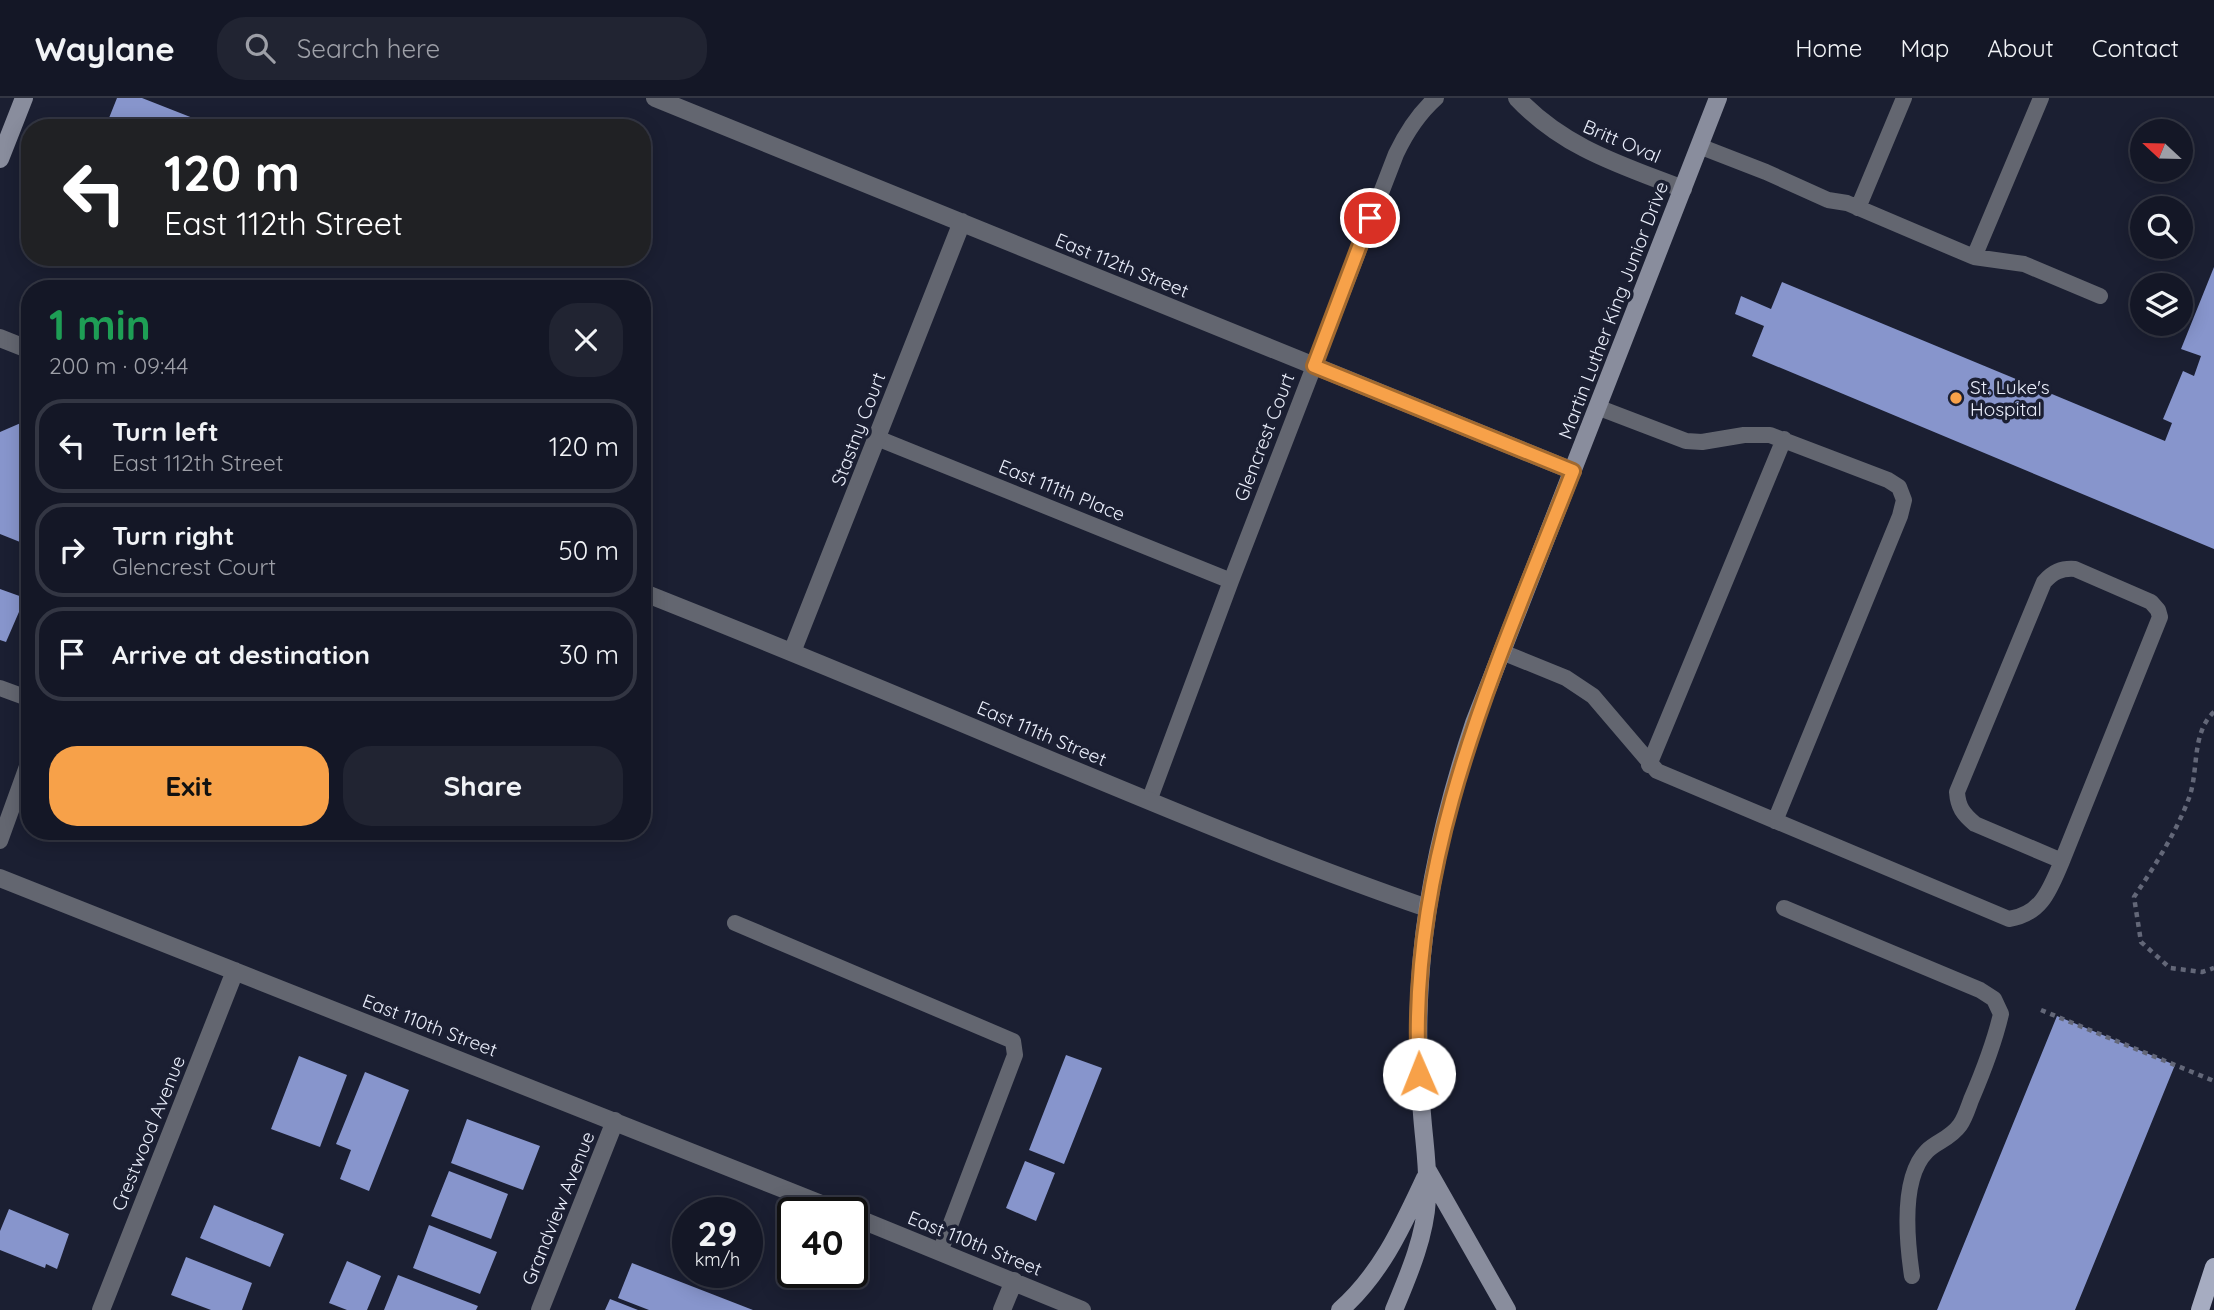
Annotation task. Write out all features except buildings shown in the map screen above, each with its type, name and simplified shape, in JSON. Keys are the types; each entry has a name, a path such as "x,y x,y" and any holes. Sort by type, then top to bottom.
{"main road":[{"path":"2200,1310 2214,1267"}],"street":[{"path":"0,159 24,98"},
{"name":"East 112th Street","path":"656,98 1573,471"},
{"name":"Britt Oval","path":"1517,98 1542,123 1584,150 1683,189"},
{"name":"Martin Luther King Junior Drive","path":"1394,1310 1424,1223 1428,1171 1418,1054 1420,983 1427,908 1447,811 1502,652 1718,98"},
{"name":"Stastny Court","path":"792,652 962,222"},
{"path":"0,338 21,346"},
{"name":"East 111th Street","path":"651,596 1149,801 1354,883 1427,908"},
{"name":"East 110th Street","path":"0,878 804,1197"},
{"name":"Crestwood Avenue","path":"101,1310 235,971"},
{"name":"Grandview Avenue","path":"540,1310 615,1121"},
{"path":"1340,1310 1368,1283 1386,1256 1428,1171"},
{"path":"1428,1171 1507,1310"},
{"name":"East 110th Street","path":"868,1223 1082,1310"},
{"path":"1002,1310 1014,1281"}],"lane":[{"name":"Glencrest Court","path":"1149,801 1396,154 1407,131 1425,107 1436,98"},
{"path":"1858,208 1904,98"},
{"path":"1974,257 2041,98"},
{"path":"1699,146 1828,200 1847,203 1974,257 2024,264 2100,296"},
{"path":"1597,407 1686,441 1702,442 1757,434 1784,439 1888,480 1899,487 1904,500 1900,516 1775,821"},
{"name":"East 111th Place","path":"877,438 1231,581"},
{"path":"1649,765 1784,439"},
{"path":"1502,652 1566,678 1593,696 1615,719 1649,765 1657,771 2009,919 2034,911 2053,882 2062,861 2160,617 2158,610 2145,598 2075,569 2056,571 2044,582 1957,792 1958,803 1964,815 1975,824 2062,861"},
{"path":"0,688 21,696"},
{"path":"0,841 6,805 21,776"},
{"path":"1784,908 1980,990 1994,999 2001,1014 1991,1050 1961,1124 1947,1139 1928,1150 1916,1166 1906,1233 1912,1276"},
{"path":"735,923 1013,1041 1015,1055 940,1252"}],"path":[{"path":"2214,712 2206,719 2196,756 2190,796 2153,869 2134,897 2141,942 2170,968 2202,972 2214,968"},
{"path":"2041,1010 2214,1081"}],"place":[{"name":"St. Luke's Hospital","path":"1956,398"}],"route":[{"path":"1370,218 1314,366 1573,471 1474,723 1447,811 1427,908 1420,983 1419,1074"}]}
